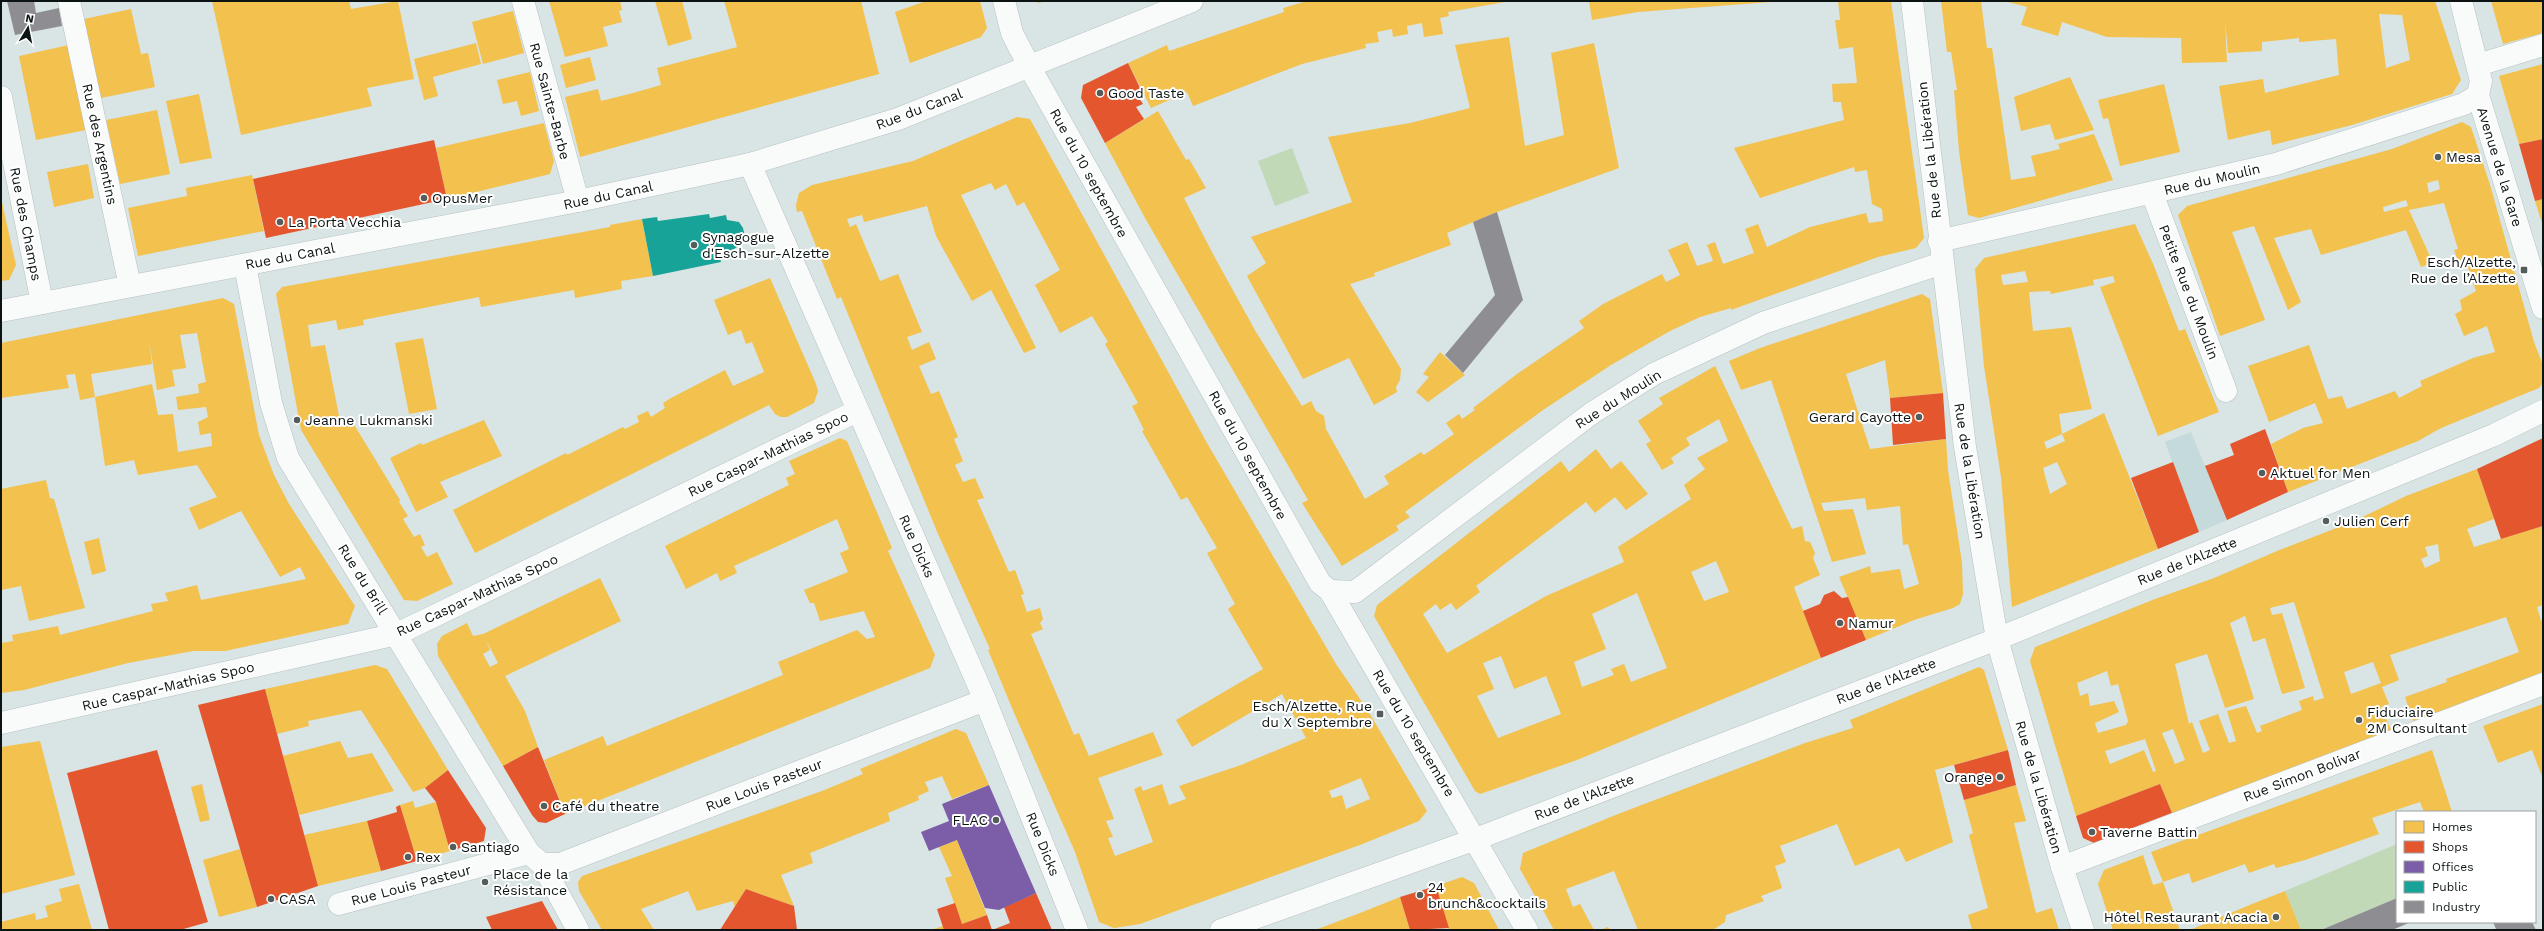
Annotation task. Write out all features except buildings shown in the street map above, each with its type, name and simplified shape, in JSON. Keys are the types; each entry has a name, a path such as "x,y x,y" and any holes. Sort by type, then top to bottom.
{"street":[{"name":"Rue des Argentins","path":"69,1 130,286"},
{"name":"Rue Sainte-Barbe","path":"523,1 578,201"},
{"name":"Rue du 10 septembre","path":"1004,1 1012,33 1029,66 1320,583 1330,591 1476,839 1527,930"},
{"name":"Rue du Canal","path":"1,310 578,201 750,164 898,119 1192,1"},
{"name":"Rue de la Libération","path":"1912,1 1939,241 1965,447 1997,639 2062,867 2083,930"},
{"name":"Avenue de la Gare","path":"2461,1 2481,81 2478,95 2543,308"},
{"path":"2478,65 2543,45"},
{"name":"Rue du Moulin","path":"1939,241 2276,164 2464,104 2478,95"},
{"name":"Rue des Champs","path":"1,97 42,303"},
{"name":"Rue Dicks","path":"750,164 984,700 1078,930"},
{"name":"Petite Rue du Moulin","path":"2152,193 2226,391"},
{"name":"Rue du Moulin","path":"1330,591 1342,593 1355,592 1592,413 1654,374 1763,323 1942,263"},
{"name":"Rue du Brill","path":"245,265 271,403 288,458 578,930"},
{"name":"Rue Caspar-Mathias Spoo","path":"1,723 397,634 857,411"},
{"name":"Rue de l'Alzette","path":"1221,930 1476,839 1997,639 2494,435 2543,411"},
{"name":"Rue Simon Bolivar","path":"2062,867 2543,684"},
{"name":"Rue Louis Pasteur","path":"339,904 535,859 560,864 984,700"}],"shaded area":[{"path":"2191,432 2227,520 2199,532 2165,442"}],"green space":[{"path":"1292,148 1309,193 1275,206 1258,161"},
{"path":"2396,844 2396,898 2321,930 2301,930 2285,891"}],"place":[{"name":"Good Taste","path":"1100,93"},
{"name":"Mesa","path":"2438,157"},
{"name":"OpusMer","path":"424,198"},
{"name":"La Porta Vecchia","path":"280,222"},
{"name":"Synagogue d'Esch-sur-Alzette","path":"694,245"},
{"name":"Esch/Alzette, Rue de l’Alzette","path":"2524,270"},
{"name":"Gerard Cayotte","path":"1919,417"},
{"name":"Jeanne Lukmanski","path":"297,420"},
{"name":"Aktuel for Men","path":"2262,473"},
{"name":"Julien Cerf","path":"2326,521"},
{"name":"Namur","path":"1840,623"},
{"name":"Esch/Alzette, Rue du X Septembre","path":"1380,714"},
{"name":"Fiduciaire 2M Consultant","path":"2359,720"},
{"name":"Orange","path":"2000,777"},
{"name":"Café du theatre","path":"544,806"},
{"name":"FLAC","path":"996,820"},
{"name":"Taverne Battin","path":"2092,832"},
{"name":"Santiago","path":"453,847"},
{"name":"Rex","path":"408,857"},
{"name":"Place de la Résistance","path":"485,882"},
{"name":"24 brunch&cocktails","path":"1420,895"},
{"name":"CASA","path":"271,899"},
{"name":"Hôtel Restaurant Acacia","path":"2276,917"}]}
